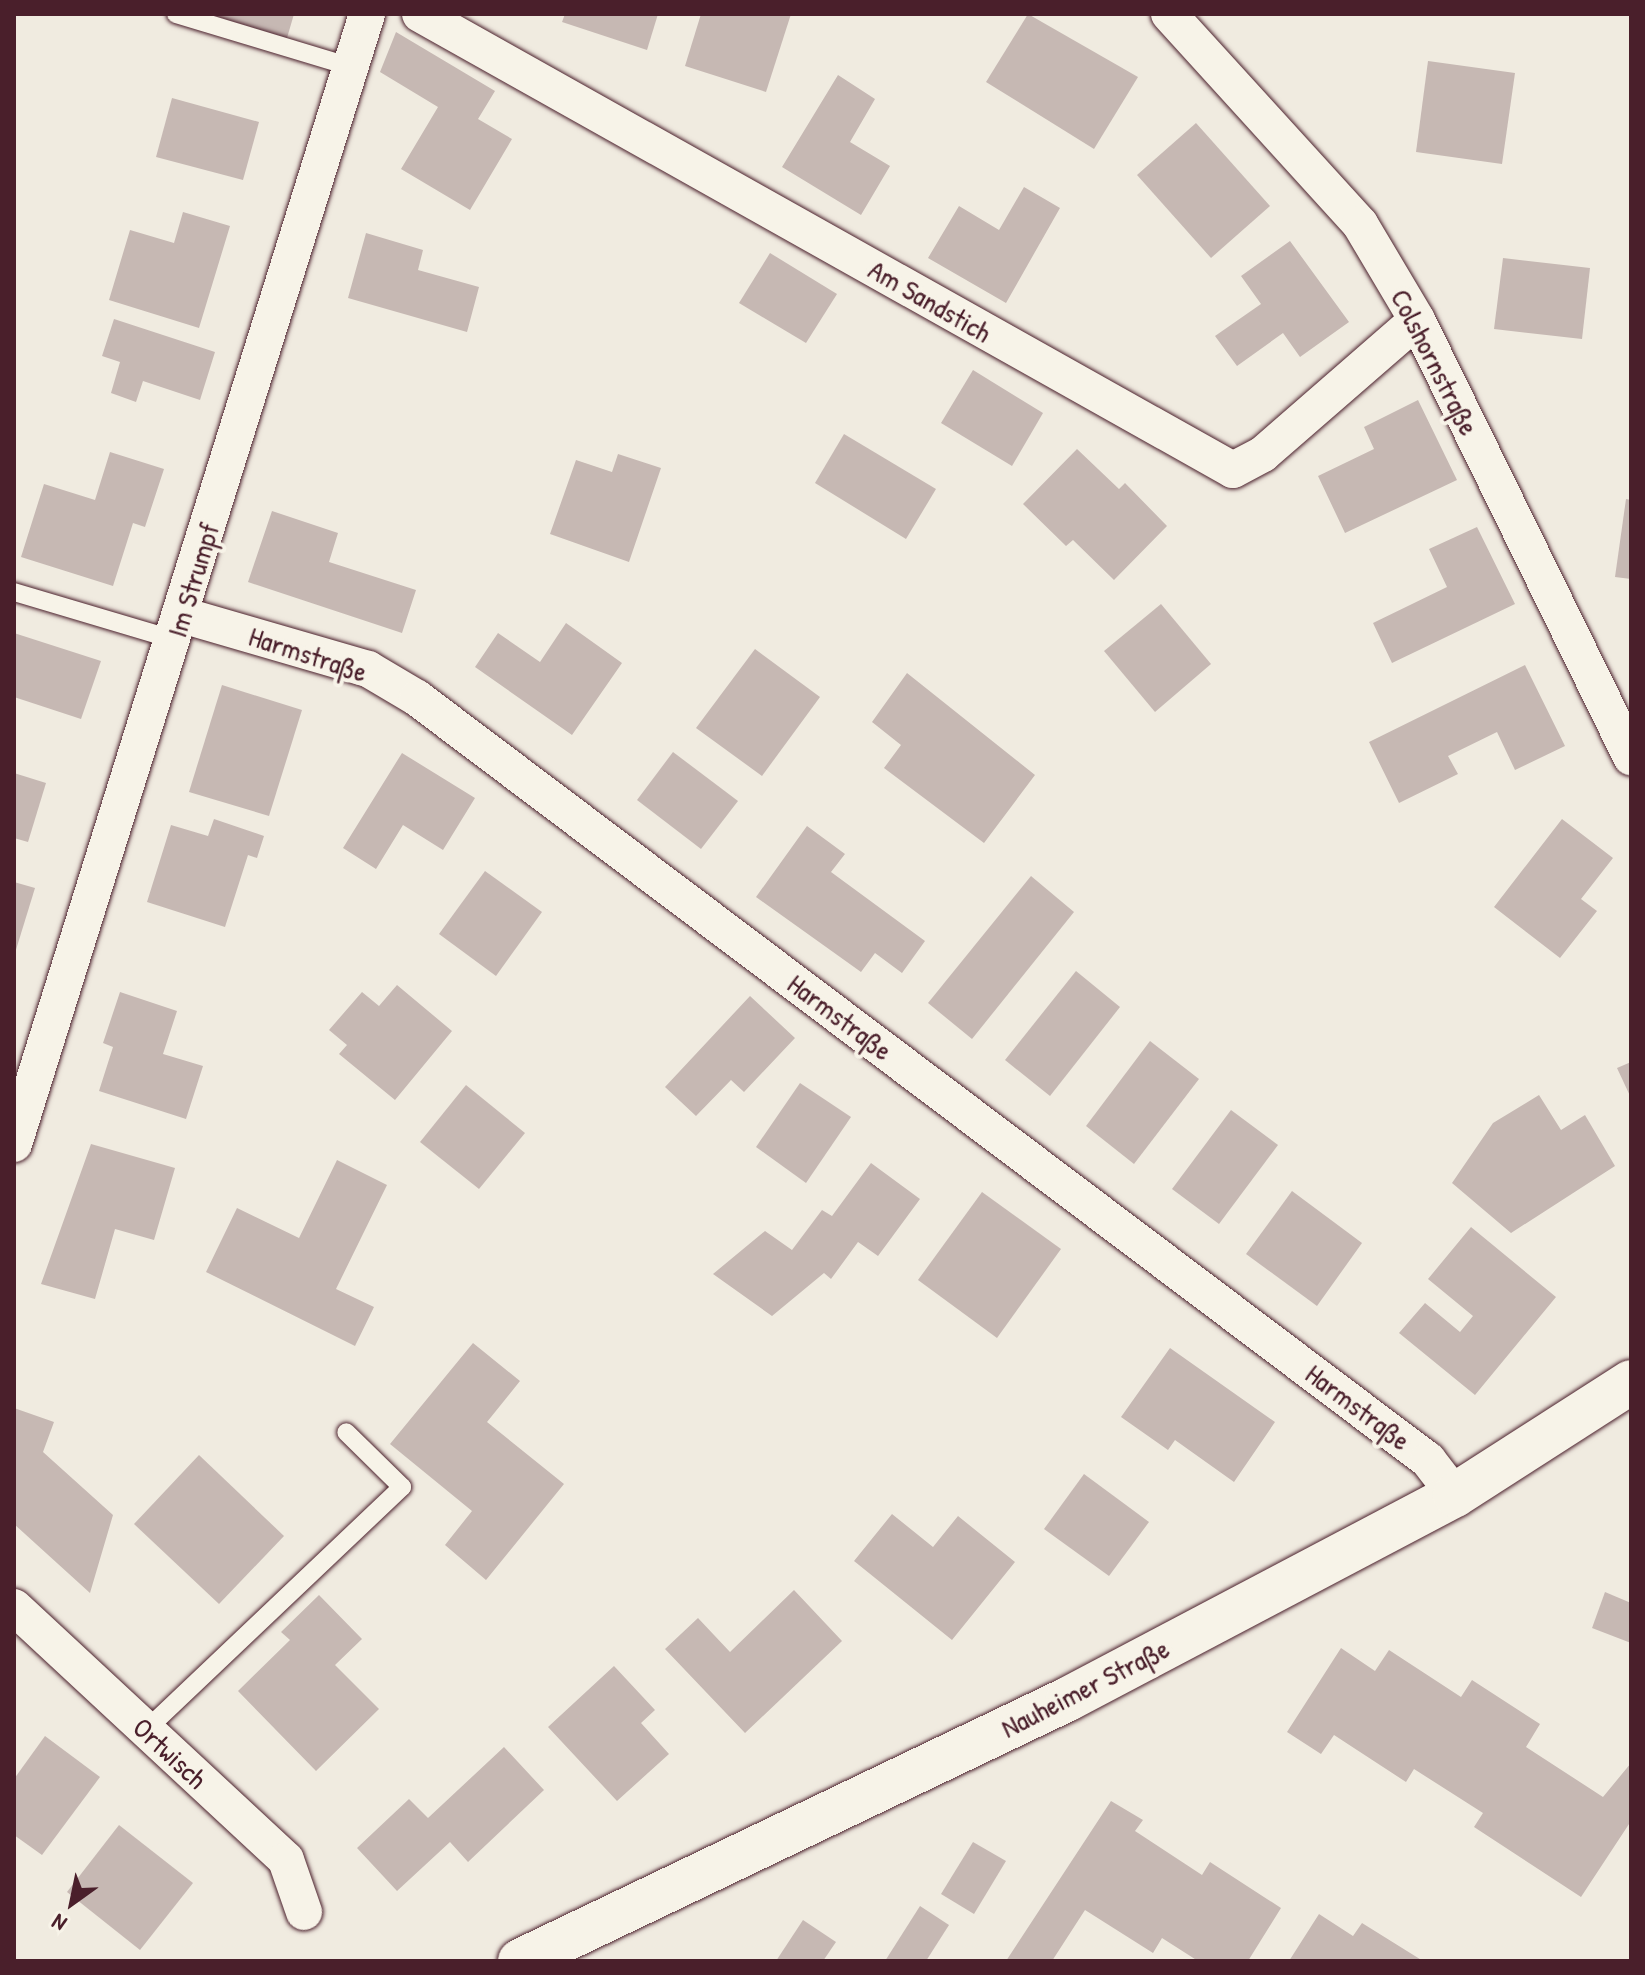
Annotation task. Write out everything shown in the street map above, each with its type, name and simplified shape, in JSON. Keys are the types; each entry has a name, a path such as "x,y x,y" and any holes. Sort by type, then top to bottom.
{"street":[{"name":"Im Strumpf","path":"14,1144 367,14"},
{"name":"Am Sandstich","path":"420,14 1233,470 1263,454 1417,320"},
{"name":"Colshornstraße","path":"1169,14 1360,224 1417,320 1631,757"},
{"name":"Harmstraße","path":"178,627 368,669 417,698 1428,1460 1455,1495"},
{"name":"Nauheimer Straße","path":"520,1961 1068,1699 1455,1495 1631,1382"},
{"name":"Ortwisch","path":"14,1607 286,1860 304,1912"}],"lane":[{"path":"176,14 351,67"},
{"path":"14,592 178,627"},
{"path":"146,1730 402,1487 346,1432"}],"building":[{"path":"208,14 294,14 287,38"},
{"path":"565,14 658,14 647,50 562,22"},
{"path":"701,14 791,14 766,92 685,66"},
{"path":"1028,14 1138,77 1094,149 986,82"},
{"path":"396,32 495,91 478,119 512,139 470,210 401,169 438,107 380,72"},
{"path":"1428,61 1515,73 1502,164 1416,152"},
{"path":"838,75 875,99 850,142 890,166 861,215 782,167"},
{"path":"172,98 259,122 243,180 156,157"},
{"path":"1196,123 1270,206 1211,258 1137,175"},
{"path":"1024,187 1060,208 1006,303 928,258 959,206 999,230"},
{"path":"183,212 230,226 199,328 109,300 130,230 174,243"},
{"path":"366,233 423,250 418,270 479,287 467,332 348,298"},
{"path":"1290,241 1349,322 1300,357 1283,333 1237,366 1215,336 1261,304 1241,276"},
{"path":"770,253 837,294 806,343 739,303"},
{"path":"1503,258 1590,268 1582,339 1494,329"},
{"path":"114,319 215,352 200,400 143,381 136,402 111,393 120,362 102,356"},
{"path":"973,370 1043,413 1012,466 941,423"},
{"path":"1418,400 1457,480 1345,533 1318,476 1374,449 1364,427"},
{"path":"844,434 936,489 906,539 815,483"},
{"path":"1077,449 1119,489 1125,483 1167,526 1114,580 1073,540 1066,546 1023,504"},
{"path":"110,452 164,469 145,527 133,523 113,586 21,557 44,484 95,500"},
{"path":"618,454 661,468 629,562 550,534 576,460 612,472"},
{"path":"1626,499 1631,500 1631,579 1615,577"},
{"path":"272,511 338,533 329,562 416,590 402,633 248,582"},
{"path":"1477,527 1515,604 1392,663 1373,623 1447,587 1429,549"},
{"path":"1161,604 1211,664 1155,712 1104,651"},
{"path":"566,623 622,663 572,735 475,667 498,633 540,662"},
{"path":"14,633 101,661 81,719 14,697"},
{"path":"755,649 820,697 762,776 696,728"},
{"path":"1525,665 1565,746 1515,770 1497,732 1448,756 1458,774 1399,803 1369,742"},
{"path":"907,673 1035,775 984,843 884,768 901,745 872,722"},
{"path":"222,685 302,710 269,816 189,792"},
{"path":"673,752 738,801 701,849 637,800"},
{"path":"402,753 475,798 443,850 403,825 376,869 343,848"},
{"path":"14,773 46,783 28,842 14,838"},
{"path":"214,819 264,836 257,858 248,855 225,927 147,902 171,825 208,836"},
{"path":"1562,819 1613,858 1581,899 1597,911 1560,958 1494,907"},
{"path":"807,826 845,854 831,872 925,941 902,973 875,953 861,972 756,897"},
{"path":"485,871 542,912 496,976 439,934"},
{"path":"1031,876 1074,912 972,1039 928,1003"},
{"path":"14,882 35,888 15,953 14,953"},
{"path":"1076,971 1120,1007 1050,1096 1005,1060"},
{"path":"397,985 452,1031 395,1100 339,1054 347,1045 329,1030 362,992 379,1006"},
{"path":"120,992 177,1011 163,1054 203,1066 186,1119 99,1091 113,1047 103,1043"},
{"path":"750,996 795,1038 744,1092 731,1080 696,1116 665,1087"},
{"path":"1150,1041 1199,1079 1134,1164 1086,1126"},
{"path":"1631,1062 1631,1098 1617,1068"},
{"path":"800,1083 851,1117 806,1183 756,1147"},
{"path":"466,1085 525,1133 479,1189 420,1142"},
{"path":"1539,1095 1561,1130 1585,1115 1615,1166 1511,1233 1452,1183 1493,1123"},
{"path":"1231,1110 1278,1145 1219,1224 1172,1189"},
{"path":"91,1144 175,1168 154,1240 115,1229 95,1299 41,1284"},
{"path":"337,1160 387,1185 336,1289 374,1307 355,1346 206,1272 237,1208 299,1238"},
{"path":"871,1163 920,1199 878,1256 858,1242 831,1279 824,1273 772,1316 713,1274 765,1231 792,1250 822,1210 832,1216"},
{"path":"1292,1191 1362,1243 1317,1306 1246,1254"},
{"path":"982,1192 1061,1249 997,1338 918,1280"},
{"path":"1471,1227 1556,1297 1475,1395 1399,1333 1425,1303 1460,1332 1473,1316 1428,1279"},
{"path":"473,1343 520,1381 487,1422 564,1484 486,1580 445,1545 472,1511 390,1444"},
{"path":"1170,1348 1275,1422 1234,1482 1175,1440 1168,1450 1121,1417"},
{"path":"14,1408 54,1422 43,1452 113,1515 90,1593 14,1524"},
{"path":"199,1455 284,1536 219,1604 134,1524"},
{"path":"1084,1474 1149,1522 1109,1576 1044,1529"},
{"path":"892,1514 933,1547 958,1516 1015,1562 952,1640 854,1561"},
{"path":"794,1590 842,1641 745,1733 665,1649 698,1618 730,1652"},
{"path":"1605,1592 1631,1603 1631,1643 1592,1628"},
{"path":"319,1595 362,1639 335,1665 379,1709 316,1771 238,1691 290,1640 281,1632"},
{"path":"1341,1648 1375,1671 1389,1650 1461,1697 1472,1680 1540,1724 1526,1747 1603,1797 1631,1763 1631,1821 1581,1897 1474,1827 1483,1813 1414,1769 1406,1782 1334,1735 1321,1754 1287,1732"},
{"path":"614,1666 655,1710 641,1723 669,1754 617,1801 548,1727"},
{"path":"45,1736 100,1777 42,1855 14,1835 14,1779"},
{"path":"504,1747 544,1790 468,1862 450,1842 397,1891 357,1848 409,1799 428,1818"},
{"path":"1111,1801 1143,1820 1135,1831 1202,1875 1210,1862 1281,1908 1248,1961 1198,1961 1162,1938 1153,1953 1085,1910 1052,1961 1006,1961"},
{"path":"119,1825 193,1883 140,1950 67,1892"},
{"path":"973,1842 1006,1861 974,1914 941,1894"},
{"path":"920,1906 949,1925 926,1961 885,1961"},
{"path":"1319,1914 1353,1936 1362,1923 1423,1961 1289,1961"},
{"path":"803,1920 836,1942 823,1961 776,1961"}]}
